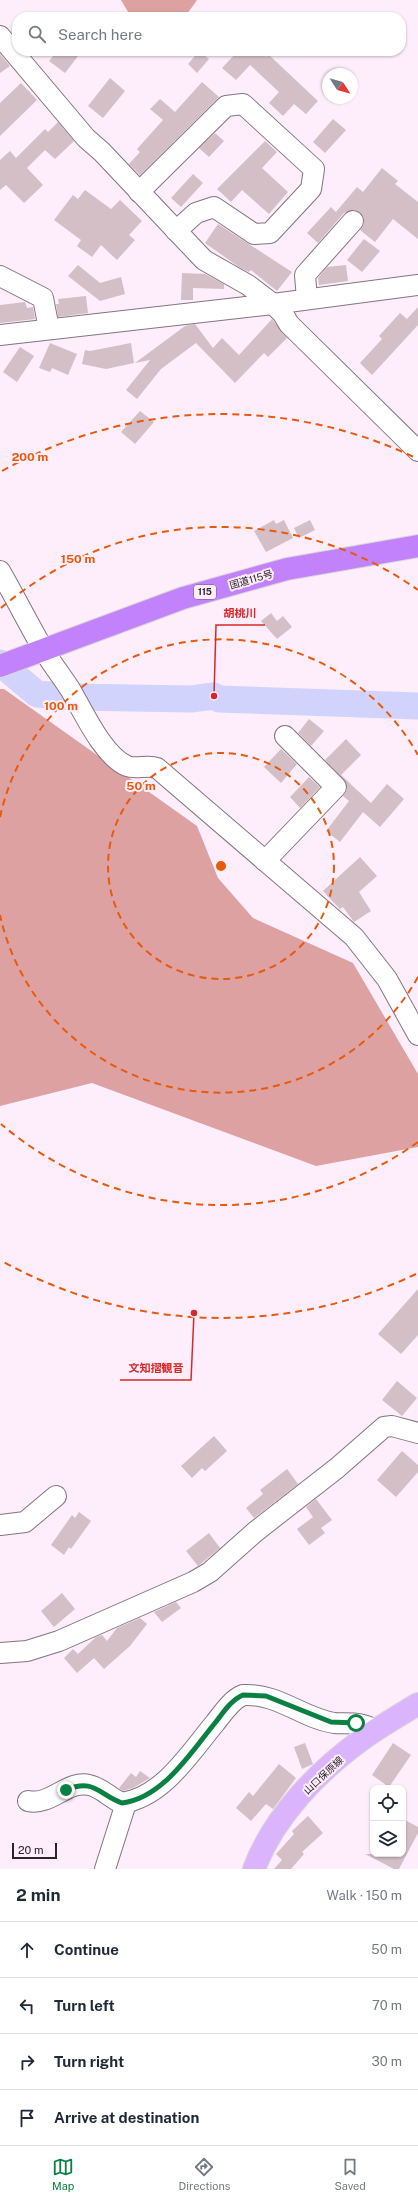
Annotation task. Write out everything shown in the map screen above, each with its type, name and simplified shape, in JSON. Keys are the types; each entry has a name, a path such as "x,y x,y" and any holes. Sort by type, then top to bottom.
{"highway":[{"name":"国道115号","path":"0,666 183,598 287,569 418,546"}],"main road":[{"name":"山口保原線","path":"254,1869 262,1847 273,1829 313,1781 363,1738 418,1704"}],"street":[{"path":"0,36 12,50"},
{"path":"17,56 86,138 102,152 138,192 208,264 248,285 273,304 283,314 289,324 418,451"},
{"path":"138,192 226,106 243,104 314,169 312,189 270,233 254,234 214,207 196,213 176,231"},
{"path":"307,299 305,275 353,221"},
{"path":"0,276 43,298 49,329"},
{"path":"0,335 273,304 418,284"},
{"path":"0,571 13,592 43,649 70,689 87,721 112,756 128,767 149,765 157,768 354,937 387,979 418,1035"},
{"path":"265,861 336,787 285,736"},
{"path":"0,1653 27,1651 60,1641 193,1582 210,1572 255,1532 337,1468 384,1427 392,1426 418,1433"},
{"path":"0,1524 25,1522 56,1496"},
{"path":"28,1801 49,1800 75,1786 89,1785 117,1801 126,1803 143,1797 167,1779 227,1708 243,1695 266,1696 331,1722 356,1723 371,1727 375,1731"},
{"path":"105,1869 126,1803"}],"shaded area":[{"path":"121,0 197,0 189,12 128,12"},
{"path":"0,689 4,689 197,826 218,878 253,918 353,963 418,1074 418,1147 316,1166 92,1083 0,1106"}],"building":[{"path":"0,54 10,66 0,73"},
{"path":"53,56 78,56 65,73 49,61"},
{"path":"195,56 205,56 209,59 197,73 188,64"},
{"path":"233,56 270,56 318,101 306,114 294,104 283,116 269,103 279,92 250,65 236,80 222,68"},
{"path":"110,78 125,91 103,118 88,106"},
{"path":"202,82 219,97 140,175 129,164 140,152 137,149 163,120 150,109 160,99 175,112"},
{"path":"21,83 37,100 0,136 0,103"},
{"path":"333,119 346,130 325,153 313,142"},
{"path":"58,122 74,141 55,159 45,150 27,168 43,185 24,203 6,185 0,190 0,160 10,151 16,158 45,129 48,132"},
{"path":"215,133 224,141 209,157 199,148"},
{"path":"265,141 277,152 262,168 288,192 269,214 242,190 231,202 217,189"},
{"path":"382,168 398,181 395,184 418,202 418,239 393,219 375,242 360,230 364,224 364,218 361,213 355,210 344,213 318,243 307,233 331,207 336,212 357,187 363,192"},
{"path":"193,174 203,183 181,207 171,198"},
{"path":"85,190 111,209 120,200 142,221 129,235 135,240 117,260 101,245 92,257 77,246 81,240 54,220 73,195 78,199"},
{"path":"218,224 292,272 277,291 251,270 249,272 239,267 205,243"},
{"path":"364,239 380,251 362,272 347,260"},
{"path":"78,265 100,283 121,277 125,294 100,301 68,276"},
{"path":"346,265 348,281 319,285 318,278 327,267"},
{"path":"182,273 205,274 224,284 224,289 193,288 193,300 181,300"},
{"path":"86,296 88,313 58,317 56,304 59,304 58,299"},
{"path":"25,302 27,308 33,307 35,319 0,323 0,305"},
{"path":"418,307 418,325 372,375 360,363 382,339 379,336 400,313 407,319"},
{"path":"272,319 287,338 268,357 264,353 235,383 196,343 161,369 137,399 126,390 150,360 135,363 185,326 195,324 213,348 222,338 239,355"},
{"path":"50,343 77,354 68,375 52,368 50,372 39,368"},
{"path":"131,343 134,363 106,369 82,364 85,350 90,351"},
{"path":"20,347 34,356 17,382 3,372"},
{"path":"140,411 154,422 135,444 121,432"},
{"path":"274,520 276,524 284,520 293,538 266,552 254,531"},
{"path":"310,520 315,530 299,538 294,528"},
{"path":"271,613 277,621 283,616 292,627 277,639 261,621"},
{"path":"309,719 324,731 311,746 298,733"},
{"path":"346,739 361,755 341,775 371,803 387,784 404,799 380,827 363,812 340,842 326,831 349,801 343,796 347,790 347,784 325,760"},
{"path":"281,749 297,764 281,783 264,767"},
{"path":"309,777 320,787 300,808 290,797"},
{"path":"360,857 377,876 359,892 371,911 354,922 343,907 340,909 323,891"},
{"path":"418,1289 418,1335 401,1354 378,1334"},
{"path":"397,1381 417,1398 402,1416 382,1400"},
{"path":"214,1436 227,1451 205,1471 202,1468 192,1478 181,1466"},
{"path":"402,1451 418,1465 418,1472 396,1497 377,1480"},
{"path":"287,1469 298,1484 254,1518 246,1508 263,1494 260,1490"},
{"path":"316,1499 332,1520 321,1528 325,1533 309,1545 297,1529 313,1517 306,1507"},
{"path":"79,1512 91,1521 71,1549 69,1547 64,1555 51,1545 72,1515 75,1518"},
{"path":"209,1533 220,1548 198,1566 186,1551"},
{"path":"62,1593 75,1609 54,1627 41,1611"},
{"path":"176,1602 181,1608 162,1622 154,1612"},
{"path":"140,1618 147,1624 130,1646 104,1669 94,1658 77,1673 64,1658 73,1649 78,1654 96,1637 102,1635 107,1641 117,1628"},
{"path":"305,1743 313,1764 302,1769 294,1747"},
{"path":"393,1743 411,1755 390,1785 386,1785 372,1775"},
{"path":"279,1764 296,1778 273,1809 266,1804 251,1821 236,1808 249,1792 253,1796"},
{"path":"140,1771 150,1778 133,1788 123,1791 119,1788 131,1773 136,1777"},
{"path":"308,1816 323,1833 302,1852 304,1854 291,1869 274,1869 282,1860 276,1854 294,1834 292,1831"},
{"path":"406,1821 418,1827 418,1833 406,1856"},
{"path":"371,1857 405,1857 399,1869 394,1869"}],"waterway":[{"path":"0,663 37,694 73,697 191,699 214,696 219,699 418,706"}],"place":[{"name":"胡桃川","path":"214,696"},
{"name":"文知摺観音","path":"194,1313"}],"route":[{"path":"66,1790 75,1786 94,1786 122,1803 131,1802 143,1797 167,1779 227,1708 243,1695 266,1696 331,1722 356,1723"}]}
